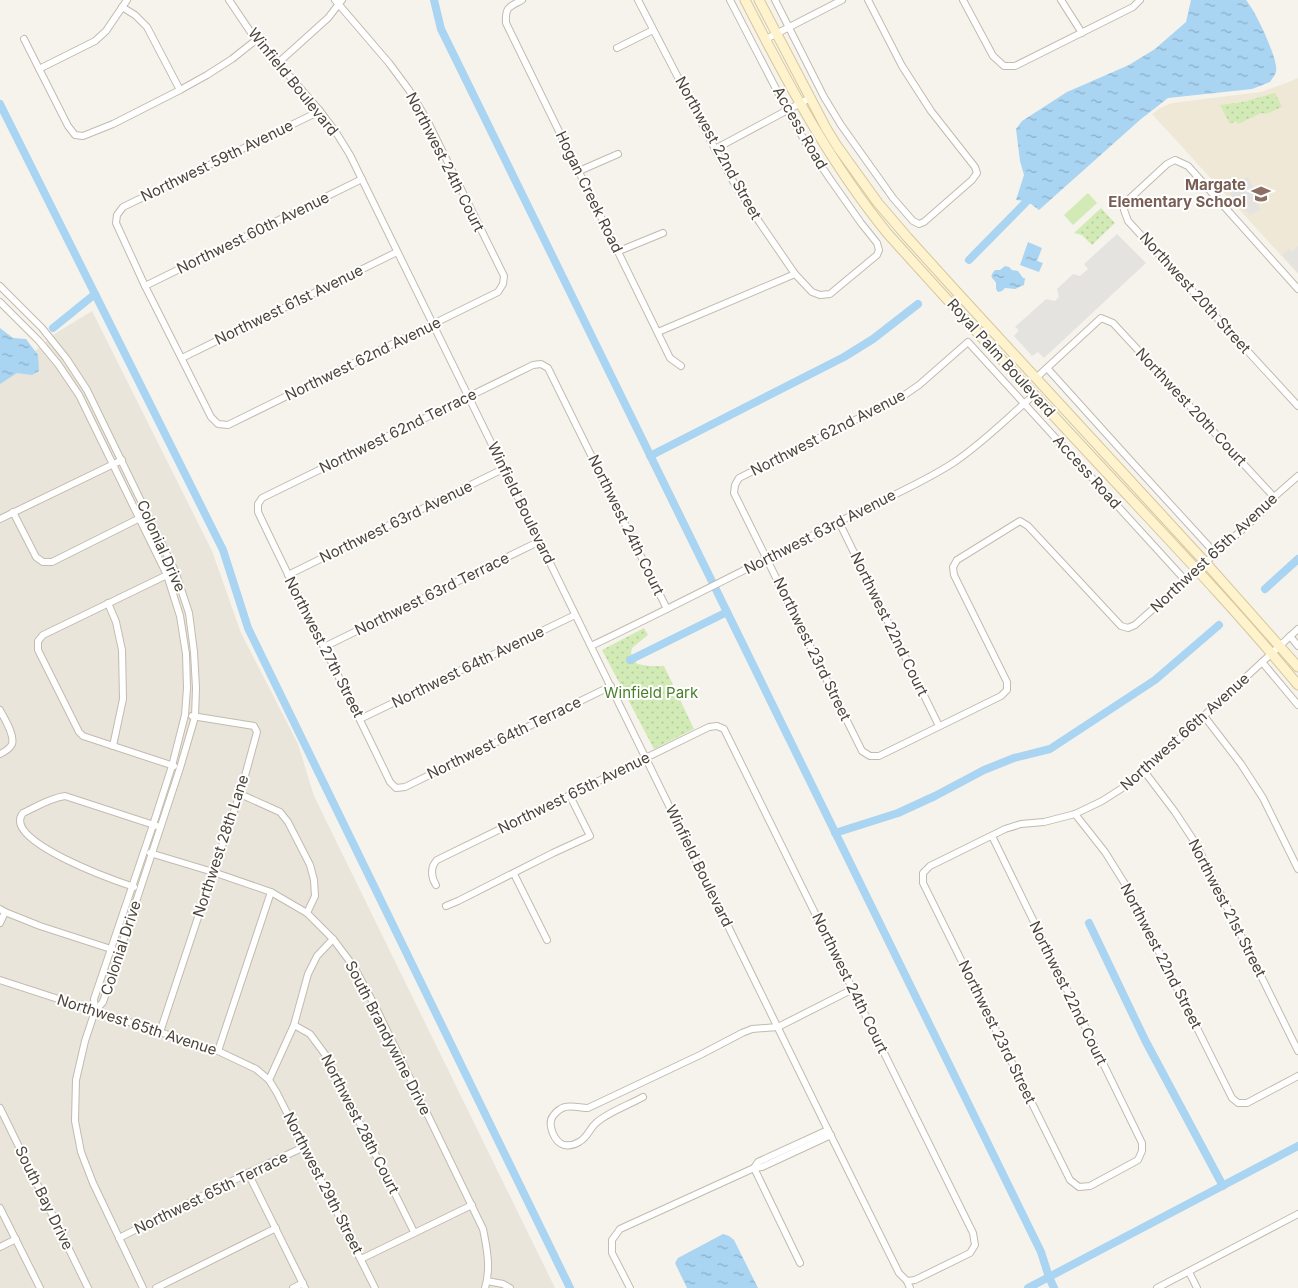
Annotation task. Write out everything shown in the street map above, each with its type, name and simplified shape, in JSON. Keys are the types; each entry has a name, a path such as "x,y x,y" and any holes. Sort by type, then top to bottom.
{"main road":[{"name":"Royal Palm Boulevard","path":"745,0 800,104 834,160 869,211 1034,395 1197,570 1298,685"},
{"name":"Royal Palm Boulevard","path":"759,0 837,146 878,203 955,290 1205,562 1298,667"},
{"path":"1017,376 1031,380 1036,378"},
{"path":"1034,395 1040,394 1057,401"}],"street":[{"path":"40,69 95,41 106,31 127,0"},
{"name":"Winfield Boulevard","path":"229,0 256,40 320,111 350,155 829,1132 900,1273 910,1288"},
{"name":"Hogan Creek Road","path":"522,0 511,6 505,14 506,23 670,358 681,366"},
{"name":"Northwest 22nd Street","path":"638,0 715,150 733,181 795,274 812,292 820,295 830,294 877,255 879,250"},
{"name":"Access Road","path":"730,0 806,143 877,243 879,250"},
{"path":"775,0 841,125 893,198 913,221 919,224 924,222 972,180 977,173 931,111 902,66 868,0"},
{"path":"766,40 842,0"},
{"path":"963,0 992,56 1004,66 1015,66 1133,7 1140,0"},
{"path":"1061,0 1082,32"},
{"path":"278,63 328,18 339,1"},
{"name":"Northwest 24th Court","path":"339,1 389,63 426,118 504,276 503,284"},
{"path":"122,7 147,26 180,90"},
{"path":"616,48 653,30"},
{"path":"24,39 68,126 75,134 83,136 113,124 208,75 256,40"},
{"path":"715,150 810,98"},
{"name":"Northwest 59th Avenue","path":"145,286 116,223 117,215 123,207 320,111"},
{"path":"579,171 618,154"},
{"name":"Northwest 20th Street","path":"1298,289 1188,166 1175,160 1167,164 1126,202 1124,210 1128,220 1298,406"},
{"name":"Northwest 60th Avenue","path":"145,286 362,180"},
{"path":"619,252 663,233"},
{"name":"Northwest 61st Avenue","path":"182,358 397,252"},
{"path":"658,332 795,274"},
{"name":"Northwest 62nd Avenue","path":"182,358 211,417 218,424 228,425 498,292 503,284"},
{"name":"Colonial Drive","path":"0,286 42,328 66,358 87,390 175,571 189,613 194,652 195,717 103,1002 95,1011"},
{"path":"145,286 182,358"},
{"path":"1,304 11,296"},
{"name":"Colonial Drive","path":"1,304 34,335 58,364 79,395 167,575 180,616 186,654 186,715 153,825 94,998 95,1011 85,1041 76,1080 75,1121 81,1152 92,1183 143,1288"},
{"name":"Northwest 20th Court","path":"1047,368 1101,318 1113,323 1274,497"},
{"path":"34,335 42,328"},
{"name":"Access Road","path":"968,342 1185,580"},
{"name":"Northwest 62nd Avenue","path":"734,485 738,478 903,396 919,385 968,342"},
{"name":"Northwest 24th Court","path":"541,364 548,368 667,609"},
{"name":"Northwest 62nd Terrace","path":"258,504 262,498 533,365 541,364"},
{"path":"1036,378 1047,368 1216,553"},
{"name":"Northwest 63rd Avenue","path":"591,646 920,482 973,448 995,431 1034,395"},
{"path":"0,519 122,460"},
{"name":"Northwest 63rd Avenue","path":"288,575 504,468"},
{"name":"Northwest 65th Avenue","path":"940,726 1001,696 1007,690 1007,682 954,575 953,567 957,560 1020,522 1028,526 1122,626 1128,628 1135,625 1262,512 1274,497 1298,476"},
{"name":"Northwest 23rd Street","path":"734,485 734,493 862,751 870,756 879,756 940,726"},
{"name":"Northwest 27th Street","path":"258,504 258,512 288,575 390,782 396,788"},
{"path":"13,512 36,558 43,562 52,562 148,514"},
{"name":"Northwest 22nd Court","path":"838,522 940,726"},
{"name":"Northwest 63rd Terrace","path":"324,647 540,541"},
{"path":"175,571 43,635 38,642 38,650 79,732 83,736 180,768"},
{"path":"108,603 116,622 122,650 124,699 113,746"},
{"name":"Northwest 64th Avenue","path":"360,719 575,615"},
{"name":"Northwest 66th Avenue","path":"923,873 930,866 1005,829 1021,824 1044,822 1075,814 1102,801 1124,787 1144,771 1298,628"},
{"path":"1290,636 1298,646"},
{"path":"1262,662 1298,705"},
{"name":"Northwest 64th Terrace","path":"396,788 405,787 610,686"},
{"path":"0,710 12,734 12,744 8,750 0,754"},
{"name":"Northwest 28th Lane","path":"160,1032 240,794 257,732 254,726 186,715"},
{"path":"1204,716 1241,764 1263,798 1298,869"},
{"name":"Northwest 24th Court","path":"717,726 724,729 973,1233 975,1245 970,1253 915,1280 907,1281"},
{"name":"Northwest 65th Avenue","path":"436,886 432,872 433,864 437,860 709,727 717,726"},
{"name":"Northwest 21st Street","path":"1144,771 1196,844 1298,1051"},
{"path":"240,794 280,812 288,822 310,865 314,880 315,896 307,913"},
{"path":"15,817 56,797 65,796 161,827"},
{"path":"446,906 590,836 570,796"},
{"name":"Northwest 22nd Street","path":"1075,814 1105,852 1125,884 1232,1098 1238,1103 1246,1103 1298,1076"},
{"name":"Northwest 22nd Court","path":"992,836 1142,1143 1142,1152 1138,1160 1090,1186 1079,1187"},
{"name":"South Brandywine Drive","path":"144,851 271,892 307,913 333,939 354,966 376,1008 483,1229 488,1254 488,1281"},
{"path":"44,856 140,889"},
{"name":"Northwest 23rd Street","path":"923,873 924,883 1066,1172 1070,1180 1079,1187"},
{"path":"514,874 548,940"},
{"path":"218,1051 271,892"},
{"path":"0,922 2,910 40,926 119,952"},
{"path":"269,1080 294,1025 308,974 317,956 333,939"},
{"name":"Northwest 65th Avenue","path":"0,980 218,1051 256,1069 269,1080"},
{"path":"643,1097 602,1118 595,1124 589,1134 577,1144 562,1144 553,1133 552,1116 565,1107 588,1108 742,1033 752,1029 778,1027 853,989"},
{"name":"Northwest 28th Court","path":"294,1025 310,1034 327,1056 414,1232"},
{"name":"Northwest 29th Street","path":"269,1080 278,1093 375,1288"},
{"name":"South Bay Drive","path":"0,1108 88,1288"},
{"path":"630,1288 612,1253 612,1240 620,1229 754,1168 762,1167 829,1132"},
{"name":"Northwest 65th Terrace","path":"119,1238 304,1147"},
{"path":"754,1168 800,1262"},
{"path":"248,1173 304,1286 293,1288"},
{"path":"361,1259 472,1205"},
{"path":"0,1208 40,1288"},
{"path":"1157,1288 1298,1214"},
{"path":"156,1288 276,1228"},
{"path":"0,1247 16,1239"},
{"path":"1189,1272 1197,1288"},
{"path":"485,1288 488,1281 503,1284 510,1288"}],"shaded area":[{"name":"Margate Elementary School","path":"1298,78 1298,274 1152,114 1172,103 1261,92"},
{"path":"1248,177 1260,202 1258,203 1261,210 1250,215 1231,195 1227,187"},
{"path":"1117,234 1146,263 1044,358 1038,352 1032,356 1014,336 1019,330 1015,327 1046,299 1055,301 1059,297 1057,289 1073,274 1080,276 1088,269 1084,264"},
{"path":"1298,246 1298,273 1282,255 1289,249 1292,252"},
{"path":"92,311 212,551 241,633 298,744 314,796 555,1288 0,1288 0,381 56,333"}],"green space":[{"path":"1275,93 1282,107 1266,114 1261,113 1238,124 1236,121 1230,124 1220,105 1243,102"},
{"path":"1088,193 1097,203 1073,225 1064,215"},
{"path":"1101,208 1115,223 1092,245 1082,235 1074,233"},
{"name":"Winfield Park","path":"644,628 648,635 632,648 631,653 637,664 664,666 694,729 654,749 602,650"}],"water":[{"path":"1191,0 1246,0 1260,24 1274,57 1276,72 1270,82 1252,89 1168,98 1141,119 1039,210 1027,201 1016,200 1024,175 1020,161 1016,129 1022,121 1067,92 1129,65 1155,49 1186,22"},
{"path":"1028,242 1042,248 1037,261 1043,263 1039,272 1020,265"},
{"path":"1005,266 1018,271 1025,278 1024,285 1015,289 1005,288 998,292 992,275 995,270 1000,270"},
{"path":"0,328 13,338 26,339 38,355 39,371 32,375 17,373 0,384"},
{"path":"723,1234 734,1240 758,1288 687,1288 675,1263 678,1258"}],"waterway":[{"path":"434,0 441,29 1041,1252 1054,1288"},
{"path":"0,104 223,550 248,628 570,1288"},
{"path":"969,260 1034,194"},
{"path":"53,328 95,294"},
{"path":"650,456 844,357 873,339 918,304"},
{"path":"1265,589 1298,559"},
{"path":"630,660 727,612"},
{"path":"835,833 898,813 984,770 1014,758 1050,749 1155,680 1219,625"},
{"path":"1089,923 1145,1040 1223,1186"},
{"path":"1028,1288 1298,1146"}],"place":[{"name":"Margate Elementary School","path":"1261,194"}]}
